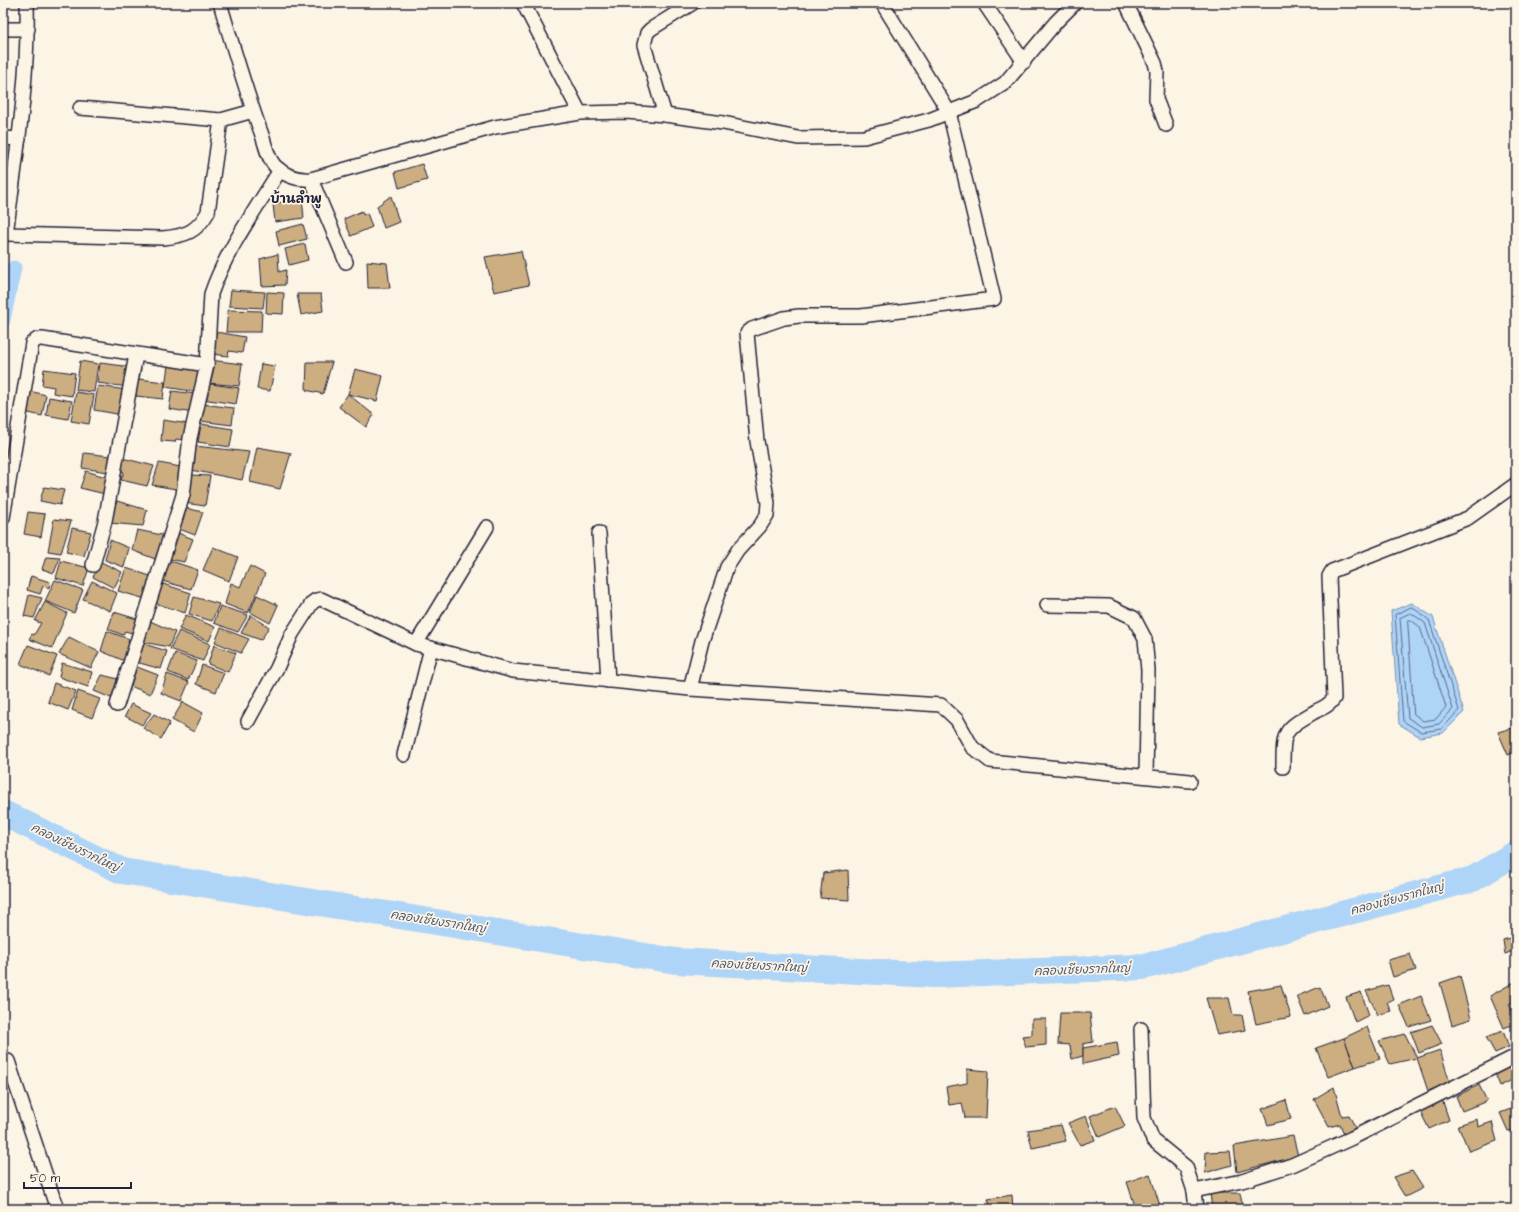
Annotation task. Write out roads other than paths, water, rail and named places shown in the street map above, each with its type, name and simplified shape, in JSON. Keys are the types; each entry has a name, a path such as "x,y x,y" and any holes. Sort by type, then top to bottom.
{"street":[{"path":"27,3 28,29 18,139 6,234 163,238 181,236 201,225 208,212 221,120"},
{"path":"220,3 253,111 269,155 274,165 280,170 301,180 311,179 490,128 580,113 626,112 665,114 723,123 798,138 864,137 929,120 978,101 1005,83 1056,22 1075,3"},
{"path":"523,3 580,113"},
{"path":"665,114 644,45 645,38 651,29 693,3"},
{"path":"690,689 702,641 727,567 738,550 760,526 767,514 768,503 757,441 747,333 752,328 784,318 799,316 854,317 994,299 948,112 882,3"},
{"path":"984,3 1024,62"},
{"path":"1126,3 1155,63 1157,71 1156,99 1166,125"},
{"path":"3,29 28,29"},
{"path":"80,108 221,120 253,111"},
{"path":"3,138 18,139"},
{"path":"117,705 183,495 190,438 207,365 211,294 226,259 280,170"},
{"path":"311,179 346,262"},
{"path":"3,518 32,343 38,338 136,355 207,365"},
{"path":"93,565 104,521 136,355"},
{"path":"1283,768 1282,748 1285,733 1295,723 1324,707 1334,698 1329,576 1332,571 1468,518 1516,484"},
{"path":"416,644 486,527"},
{"path":"599,533 608,681"},
{"path":"248,721 278,668 292,634 316,600 321,599 416,644 513,672 690,689 941,705 957,720 972,747 990,761 1190,780"},
{"path":"1047,605 1109,606 1134,618 1145,639 1148,670 1146,776"},
{"path":"404,755 431,648"},
{"path":"1141,1029 1144,1118 1153,1140 1186,1167 1194,1191 1196,1209"},
{"path":"1194,1191 1242,1181 1292,1165 1357,1135 1516,1056"},
{"path":"8,1061 8,1076 57,1209"}],"water":[{"path":"1412,603 1433,617 1464,712 1443,733 1420,737 1399,724 1391,611"}],"waterway":[{"path":"3,320 14,268"},
{"name":"คลองเชียงรากใหญ่","path":"3,813 122,871 676,961 934,975 1143,967 1473,879 1516,853"}],"district":[{"name":"บ้านลำพู","path":"296,199"}]}
